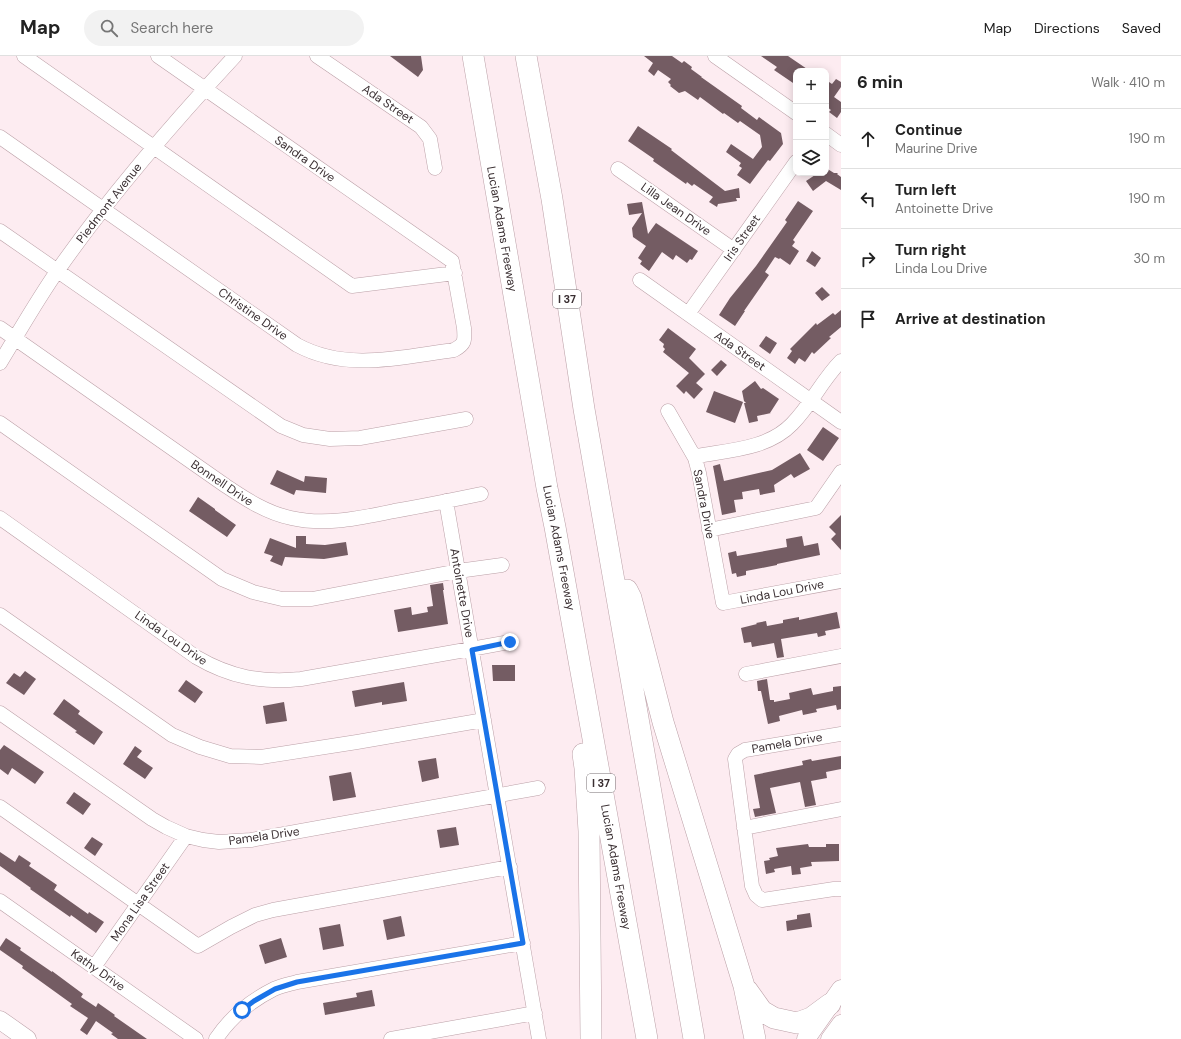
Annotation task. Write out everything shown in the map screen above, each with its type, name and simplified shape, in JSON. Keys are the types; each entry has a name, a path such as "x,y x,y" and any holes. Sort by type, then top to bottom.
{"highway":[{"path":"468,56 478,89"},
{"name":"Lucian Adams Freeway","path":"473,56 546,480 647,1039"},
{"name":"I 37","path":"526,56 552,199 584,409 694,1039"},
{"path":"555,527 559,612 585,768 589,831 591,1039"},
{"path":"608,543 631,598 663,722 744,986 756,1039"},
{"path":"744,986 762,1011 774,1018 797,1022 811,1018 836,997"}],"main road":[{"path":"806,1039 836,997"},
{"path":"0,1020 27,1039"},
{"path":"830,1039 841,1024"}],"street":[{"path":"24,56 352,286 453,267"},
{"name":"Sandra Drive","path":"158,56 453,267"},
{"name":"Piedmont Avenue","path":"0,363 57,271 102,209 235,56"},
{"name":"Ada Street","path":"317,56 421,127 430,139 436,168"},
{"path":"715,56 793,111"},
{"path":"829,136 841,145"},
{"name":"Christine Drive","path":"0,137 298,345 306,350 323,356 351,361 370,362 454,350 459,347 463,344 465,333 453,267"},
{"name":"Iris Street","path":"688,314 793,166"},
{"name":"Lilla Jean Drive","path":"618,168 734,250"},
{"path":"0,231 281,426 303,434 330,439 360,438 466,419"},
{"name":"Ada Street","path":"640,280 841,422"},
{"name":"Bonnell Drive","path":"0,328 248,501 276,514 292,519 308,521 360,518 481,494"},
{"path":"694,458 697,456 757,445 779,435 792,425 828,376 841,361"},
{"name":"Sandra Drive","path":"668,412 694,458 699,473 723,603"},
{"path":"0,423 222,579 253,592 282,599 312,599 458,571 502,565"},
{"path":"709,530 816,508 841,472"},
{"name":"Antoinette Drive","path":"446,502 539,1039"},
{"name":"Linda Lou Drive","path":"0,518 196,657 215,668 235,675 264,680 283,681 301,679 472,650 510,642"},
{"name":"Linda Lou Drive","path":"723,603 841,581"},
{"path":"0,615 172,735 200,747 230,756 261,757 484,720"},
{"path":"746,674 841,656"},
{"name":"Pamela Drive","path":"0,713 152,819 186,836 203,840 219,842 251,840 538,788"},
{"name":"Pamela Drive","path":"841,734 745,750 738,754 735,759 752,886 756,895 762,900 841,889"},
{"path":"0,808 198,946 255,915 273,910 510,867"},
{"path":"744,828 841,809"},
{"name":"Mona Lisa Street","path":"94,967 186,836"},
{"name":"Kathy Drive","path":"0,901 196,1039"},
{"path":"216,1039 231,1020 254,1001 275,989 297,982 523,943"},
{"path":"391,1039 535,1014"}],"building":[{"path":"390,56 421,56 423,70 418,77"},
{"path":"644,56 672,56 682,63 684,61 692,67 691,69 742,106 741,108 757,120 759,117 781,133 783,144 770,161 768,160 750,184 737,175 742,168 739,166 741,163 726,152 731,144 753,159 762,147 760,135 740,121 738,123 724,113 723,114 700,97 698,100 685,91 679,93 670,86 671,85 668,82 671,79 658,70 654,76 648,71 653,63"},
{"path":"761,56 788,56 806,68 793,68 793,83 774,70 777,67"},
{"path":"836,79 841,82 841,87 834,97 841,102 841,112 837,118 829,112 831,110 829,108 829,82 832,84"},
{"path":"638,126 672,149 671,150 725,191 739,188 740,198 736,198 737,201 718,204 717,207 709,202 713,197 694,184 692,186 687,182 686,184 628,141"},
{"path":"829,170 834,173 838,173 837,174 841,177 841,190 826,181 813,191 806,181 814,176 829,176"},
{"path":"798,201 813,211 793,240 795,242 792,246 799,251 790,265 780,258 775,257 765,272 769,275 735,326 719,315 787,222 785,220"},
{"path":"642,202 648,234 656,223 698,251 692,260 690,259 687,263 676,255 673,260 662,252 649,271 640,264 642,261 638,258 646,246 633,237 632,228 642,213 629,215 627,204"},
{"path":"812,251 821,258 815,267 806,261"},
{"path":"822,287 830,295 822,301 815,293"},
{"path":"841,310 841,327 829,337 831,338 814,354 812,352 805,362 799,358 795,364 787,358 792,351 790,349 816,323 817,325 833,313 835,315"},
{"path":"668,328 696,349 689,358 705,374 696,383 703,389 694,399 686,391 684,394 676,386 689,373 663,352 665,349 663,347 664,344 659,340"},
{"path":"766,336 777,343 770,354 759,346"},
{"path":"721,360 727,365 717,376 711,370"},
{"path":"755,381 761,389 763,388 779,399 771,413 757,416 758,421 749,423 744,403 746,403 744,401 742,391"},
{"path":"714,391 743,402 735,423 706,412"},
{"path":"823,427 839,438 823,461 807,450"},
{"path":"800,453 810,469 794,478 791,474 774,485 775,492 760,495 759,489 742,492 743,499 734,500 736,512 722,515 713,466 720,464 724,481 772,470"},
{"path":"277,470 304,482 305,476 327,478 326,493 296,490 294,495 270,484"},
{"path":"198,497 236,525 227,537 189,511"},
{"path":"841,515 841,550 831,539 836,534 829,527"},
{"path":"296,536 306,536 306,544 325,545 346,542 348,555 324,559 285,557 282,566 270,561 273,556 264,553 270,538 296,548"},
{"path":"802,536 804,546 818,543 820,555 746,571 746,575 737,577 736,573 732,574 728,553 736,551 737,556 787,547 786,539"},
{"path":"443,583 448,624 398,632 394,610 411,607 412,615 428,612 427,607 433,606 430,585"},
{"path":"837,612 840,628 825,631 826,635 818,637 817,633 781,639 784,657 777,658 774,643 752,647 751,642 744,643 741,628 757,624 756,623 766,621 767,626 783,623 783,620 799,617 799,620"},
{"path":"492,665 515,665 515,681 493,681"},
{"path":"25,671 36,679 24,695 6,683 14,673 20,677"},
{"path":"767,679 770,700 774,700 774,702 790,699 789,693 811,688 813,695 833,691 833,687 841,686 841,709 837,710 836,705 816,709 817,712 803,715 802,710 779,716 780,721 768,724 761,691 758,691 757,681"},
{"path":"186,680 203,692 195,703 178,691"},
{"path":"404,682 407,701 382,705 382,702 355,707 352,691"},
{"path":"64,699 80,711 78,714 103,732 94,745 53,714"},
{"path":"284,702 287,721 266,724 263,706"},
{"path":"4,745 44,772 35,784 12,768 8,775 0,769 0,750"},
{"path":"135,746 142,751 137,757 153,768 145,779 123,764"},
{"path":"841,756 841,769 826,772 827,778 811,781 816,805 805,807 800,782 770,788 776,813 755,817 753,809 760,808 754,775 803,765 802,761 811,759 812,761"},
{"path":"436,758 439,778 422,782 418,761"},
{"path":"351,772 356,797 333,801 329,776"},
{"path":"74,792 91,804 83,815 66,803"},
{"path":"456,827 459,845 440,848 437,830"},
{"path":"92,837 103,844 95,856 84,848"},
{"path":"808,844 809,847 826,847 826,844 839,844 839,861 811,862 812,866 800,868 801,874 792,875 791,866 774,869 775,872 766,874 764,861 778,856 776,848"},
{"path":"0,852 15,862 19,855 31,863 29,866 57,885 54,890 88,914 89,912 104,922 96,933 71,915 70,917 0,866"},
{"path":"810,913 812,927 787,931 786,921 797,919 797,915"},
{"path":"401,916 405,936 387,940 383,920"},
{"path":"340,924 344,946 323,950 319,928"},
{"path":"6,938 21,948 20,950 83,994 81,997 96,1007 98,1003 147,1039 118,1039 111,1034 113,1033 96,1021 87,1035 80,1030 88,1018 70,1006 72,1004 22,968 23,966 0,950 0,947"},
{"path":"281,938 287,957 265,964 259,945"},
{"path":"372,990 375,1006 325,1015 323,1003 357,997 356,993"}],"route":[{"path":"242,1010 275,989 297,982 523,943 472,650 510,642"}]}
